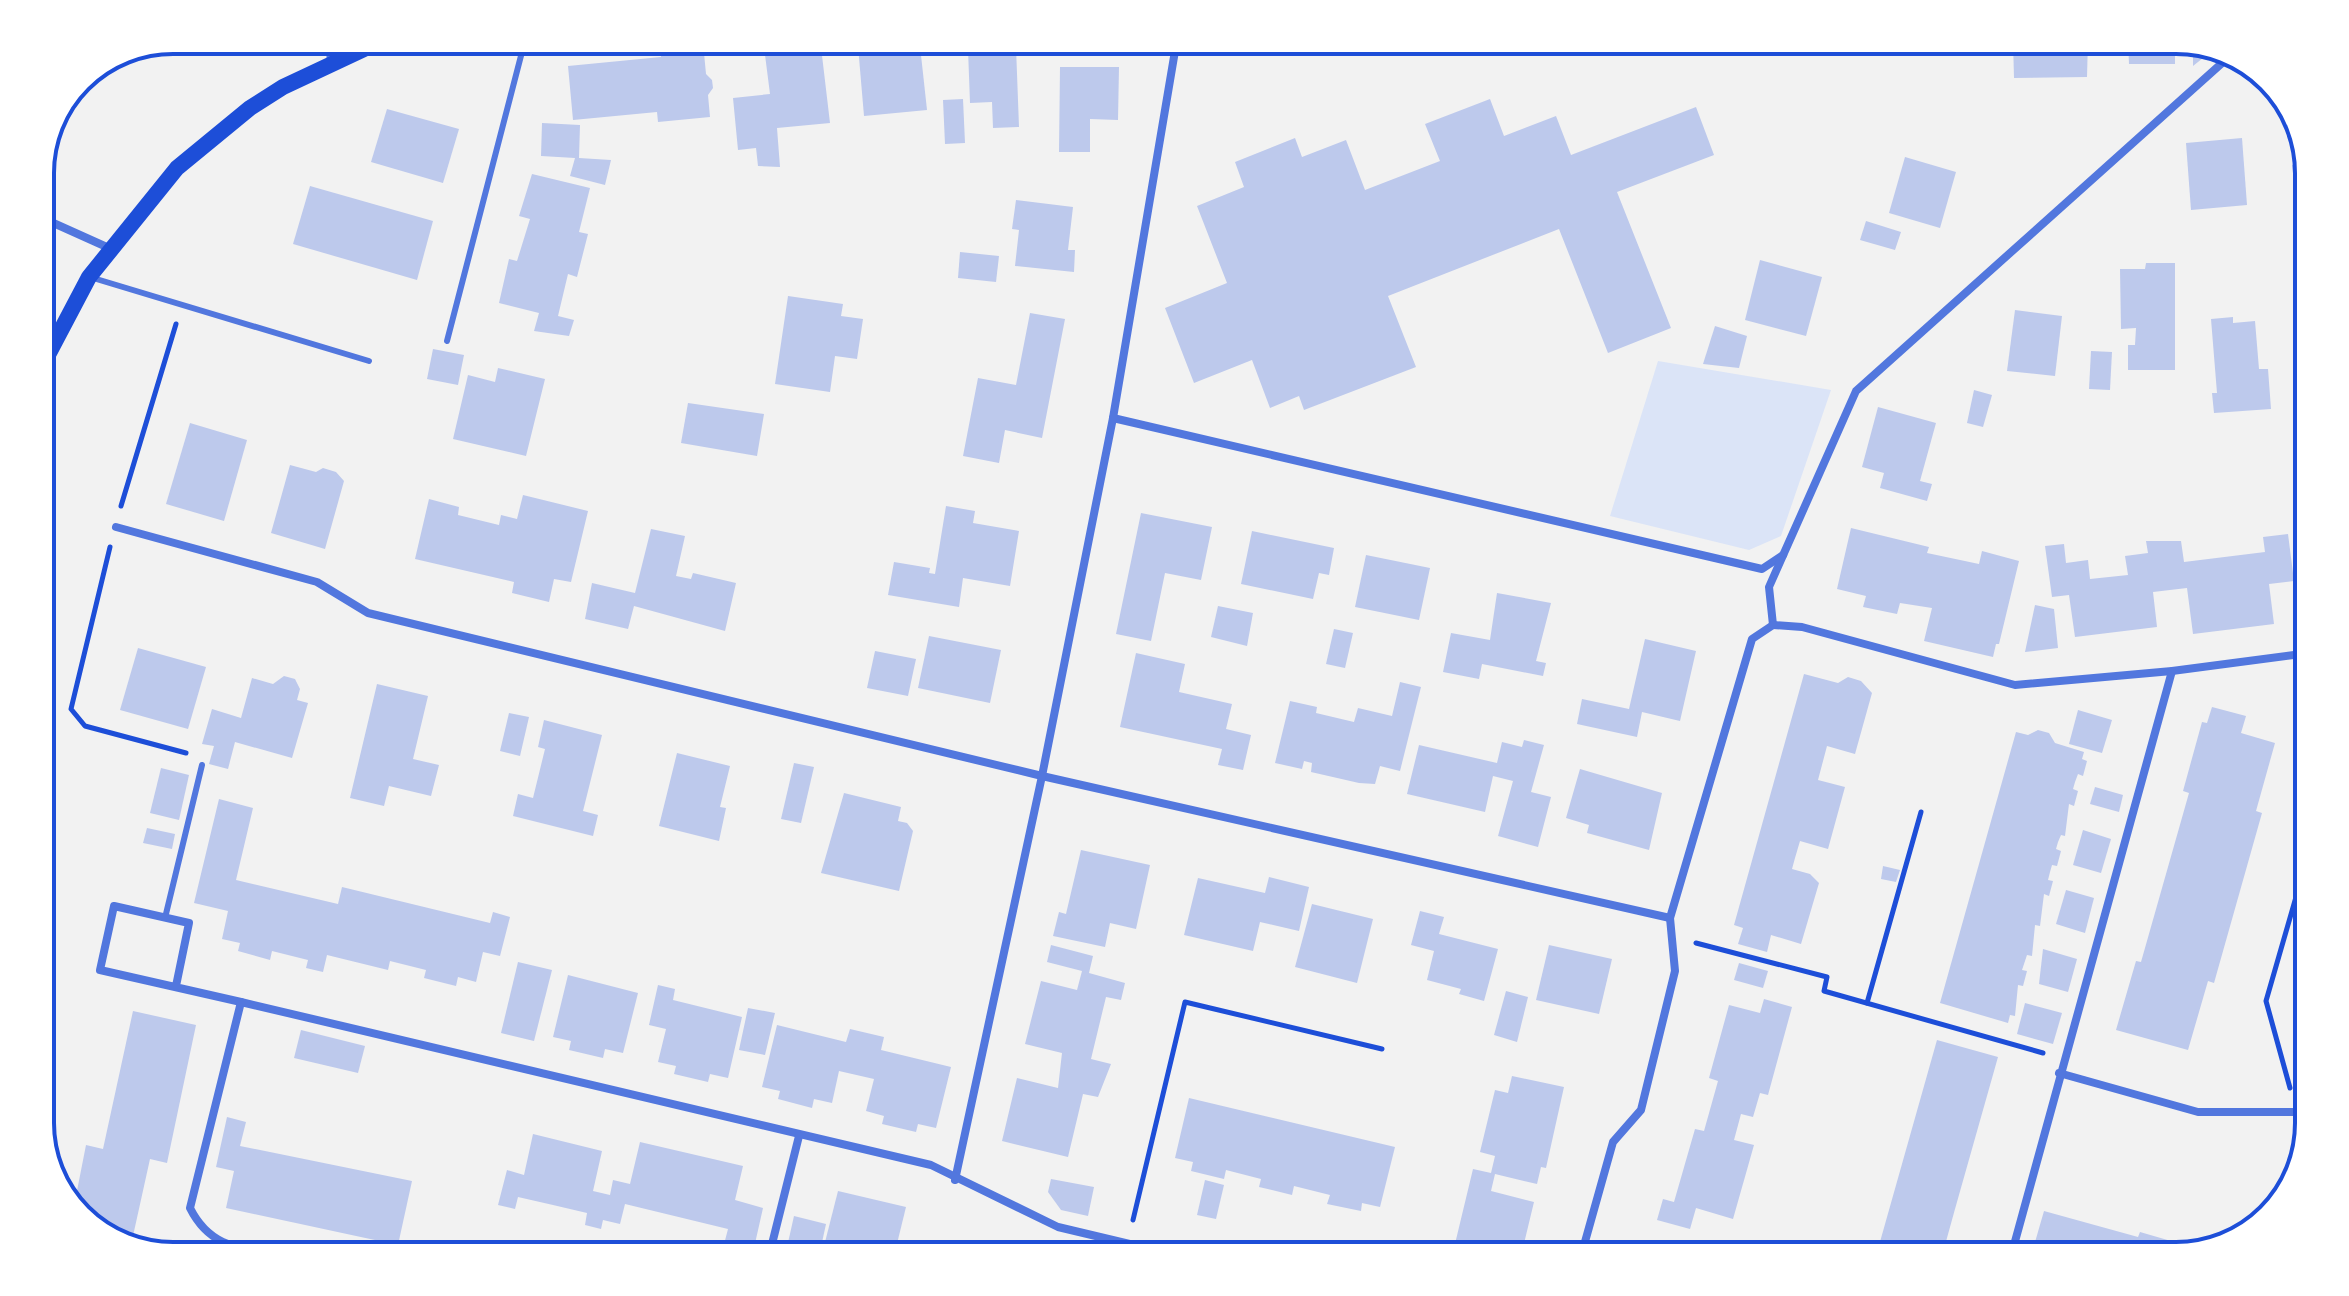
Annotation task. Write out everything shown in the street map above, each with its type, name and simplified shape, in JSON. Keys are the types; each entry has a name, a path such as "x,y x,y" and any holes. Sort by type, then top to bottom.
{"main road":[{"path":"54,343 89,277 109,248 177,168 250,108 330,56"}],"street":[{"path":"955,1180 1042,776 1113,418 1174,54"},
{"path":"1773,625 1769,587 1856,391 2222,63"},
{"path":"54,223 109,248"},
{"path":"1113,418 1762,569 1784,554"},
{"path":"116,527 317,582 368,613 1042,776 1670,918"},
{"path":"1586,1242 1613,1142 1641,1110 1675,971 1670,918 1752,639 1773,625 1802,627 2015,685 2172,671 2295,655"},
{"path":"2015,1242 2172,671"},
{"path":"176,986 189,923 114,906 100,970 931,1165 955,1180 1058,1227 1119,1242"},
{"path":"216,1242 199,1226 190,1208 241,1002"},
{"path":"2059,1073 2198,1112 2295,1112"},
{"path":"772,1242 799,1136"}],"lane":[{"path":"447,341 521,54"},
{"path":"89,277 369,361"},
{"path":"165,918 202,765"}],"path":[{"path":"182,306 116,527 71,709 85,726 194,755 202,765"},
{"path":"1867,1003 1921,812"},
{"path":"2295,901 2266,1001 2295,1105"},
{"path":"1671,936 1827,977 1824,991 2063,1059"},
{"path":"1127,1242 1185,1002 1382,1049"}],"shaded area":[{"path":"1658,361 1831,390 1781,536 1749,550 1610,516"}],"building":[{"path":"661,54 704,54 706,74 712,80 713,88 708,95 710,117 658,122 657,112 573,120 568,66 661,57"},
{"path":"765,54 822,54 830,123 777,128 780,167 758,166 756,148 738,150 733,98 770,94"},
{"path":"859,54 921,54 927,110 864,116"},
{"path":"968,54 1016,54 1019,127 993,128 992,102 970,103"},
{"path":"2013,54 2088,54 2087,77 2014,78"},
{"path":"2129,54 2175,54 2175,64 2129,64"},
{"path":"2193,55 2204,57 2193,66"},
{"path":"1060,67 1119,67 1118,120 1090,119 1090,152 1059,152"},
{"path":"963,99 965,143 945,144 943,100"},
{"path":"1490,99 1504,136 1556,116 1571,155 1696,107 1714,155 1617,192 1671,328 1608,353 1559,229 1388,296 1416,367 1304,410 1299,396 1270,408 1252,360 1194,383 1165,308 1227,283 1197,206 1244,187 1235,162 1295,138 1302,157 1346,140 1365,190 1440,161 1425,124"},
{"path":"387,109 459,129 443,183 371,162"},
{"path":"542,123 580,125 579,158 611,160 605,185 570,176 575,158 541,156"},
{"path":"2242,138 2247,205 2191,210 2186,143"},
{"path":"1905,157 1956,172 1940,228 1889,213"},
{"path":"532,174 590,188 579,232 588,234 577,277 568,274 558,316 574,320 569,336 534,331 539,313 499,303 509,259 517,261 530,219 519,216"},
{"path":"310,186 433,221 417,280 293,244"},
{"path":"1016,200 1073,207 1068,250 1075,250 1074,272 1015,266 1019,230 1012,229"},
{"path":"1866,221 1901,232 1895,250 1860,240"},
{"path":"960,252 999,256 996,282 958,278"},
{"path":"1760,260 1822,277 1806,336 1745,320"},
{"path":"2146,263 2175,263 2175,370 2128,370 2128,345 2135,345 2136,328 2121,329 2120,269 2145,269"},
{"path":"788,296 843,304 841,316 863,319 857,359 835,356 830,392 775,384"},
{"path":"2015,310 2062,316 2055,376 2007,371"},
{"path":"1030,313 1065,319 1042,438 1005,430 999,463 963,456 978,378 1016,385"},
{"path":"2233,317 2233,323 2255,321 2259,369 2268,369 2271,409 2214,413 2212,393 2217,393 2211,319"},
{"path":"1715,326 1747,336 1739,368 1703,364"},
{"path":"433,349 464,355 458,385 427,379"},
{"path":"2091,351 2112,352 2110,390 2089,389"},
{"path":"498,368 545,379 526,456 453,439 468,375 495,382"},
{"path":"1974,390 1992,395 1983,427 1967,423"},
{"path":"688,403 764,414 757,456 681,443"},
{"path":"1878,407 1936,423 1920,481 1932,484 1927,501 1880,488 1884,473 1862,467"},
{"path":"190,423 247,440 224,521 166,504"},
{"path":"290,465 316,472 323,468 336,472 344,481 325,549 271,533"},
{"path":"523,495 588,511 571,582 554,579 549,602 512,593 514,582 415,559 429,499 459,507 458,515 499,525 501,515 517,519"},
{"path":"946,506 975,511 973,523 1019,531 1010,586 963,578 959,607 888,595 894,562 930,568 929,573 935,574"},
{"path":"1141,513 1212,527 1201,580 1165,573 1151,641 1116,634"},
{"path":"1851,528 1929,547 1927,553 1979,564 1982,551 2019,561 1993,657 1924,641 1932,608 1900,603 1897,614 1863,607 1866,596 1837,589"},
{"path":"651,529 685,536 676,576 691,579 693,573 736,583 725,631 634,606 628,629 585,619 592,583 635,593"},
{"path":"1252,531 1334,548 1329,575 1319,573 1313,599 1241,584"},
{"path":"2288,534 2294,581 2269,584 2274,624 2193,634 2187,588 2153,592 2157,627 2075,637 2069,595 2052,597 2045,546 2064,544 2066,563 2088,560 2090,579 2128,575 2125,556 2148,553 2146,541 2181,541 2184,562 2265,552 2263,537"},
{"path":"1366,555 1430,568 1419,620 1355,607"},
{"path":"1497,593 1551,603 1536,661 1546,663 1543,676 1482,664 1479,679 1443,672 1451,633 1490,640"},
{"path":"2035,605 2054,609 2058,648 2025,652"},
{"path":"1218,606 1253,613 1247,646 1211,637"},
{"path":"1334,629 1353,633 1345,668 1326,664"},
{"path":"929,636 1001,650 990,703 918,688"},
{"path":"1645,639 1696,651 1680,721 1642,712 1637,737 1577,724 1582,699 1629,709"},
{"path":"138,648 206,667 188,729 120,710"},
{"path":"875,651 916,659 908,696 867,688"},
{"path":"1136,653 1185,664 1179,692 1232,704 1226,729 1251,735 1243,770 1218,765 1222,749 1120,727"},
{"path":"1804,674 1838,683 1848,677 1861,681 1872,693 1855,754 1827,746 1818,780 1845,787 1828,849 1800,841 1795,858 1792,869 1810,874 1819,883 1801,944 1771,935 1767,952 1738,944 1743,928 1734,925"},
{"path":"284,676 295,679 300,689 297,700 308,703 292,758 235,742 228,769 209,764 214,746 202,744 212,709 241,718 252,678 273,684"},
{"path":"1400,682 1421,687 1400,771 1380,766 1375,784 1359,783 1311,772 1312,763 1304,761 1302,769 1275,763 1290,701 1317,707 1316,713 1354,722 1358,708 1392,716"},
{"path":"377,684 428,696 413,759 439,765 431,796 389,786 384,806 350,798"},
{"path":"2212,707 2246,716 2241,733 2275,743 2256,811 2262,813 2214,983 2208,981 2188,1050 2116,1030 2136,961 2141,962 2189,793 2183,791 2202,722 2207,723"},
{"path":"2078,710 2112,720 2102,753 2069,744"},
{"path":"509,713 529,717 520,756 500,751"},
{"path":"544,720 602,735 583,811 598,815 593,836 513,816 518,794 533,798 545,749 538,747"},
{"path":"2038,730 2049,733 2055,743 2084,752 2082,759 2087,761 2083,776 2078,774 2075,782 2073,789 2078,791 2074,806 2069,804 2065,836 2061,835 2056,849 2061,851 2057,866 2052,865 2050,872 2048,880 2053,881 2049,896 2044,894 2040,926 2035,925 2032,956 2027,955 2022,970 2027,971 2023,986 2018,985 2015,1016 2010,1015 2008,1023 1940,1003 2016,732 2028,735"},
{"path":"1524,740 1544,745 1531,792 1551,797 1538,847 1498,836 1513,781 1493,776 1485,812 1407,794 1419,745 1497,763 1502,742 1522,747"},
{"path":"677,753 730,766 720,807 726,808 719,841 659,826"},
{"path":"794,763 814,767 801,823 781,819"},
{"path":"161,768 189,775 179,820 150,813"},
{"path":"1580,769 1662,793 1649,850 1587,833 1589,825 1566,818"},
{"path":"2095,787 2123,795 2119,812 2090,804"},
{"path":"844,793 901,807 898,821 907,823 913,831 899,891 821,873"},
{"path":"219,799 253,808 236,880 338,904 342,887 490,923 493,912 510,917 500,956 483,952 476,982 458,977 456,986 424,978 426,970 390,961 388,970 327,955 323,972 306,968 308,960 272,951 270,960 238,951 240,943 222,939 228,911 194,903"},
{"path":"147,828 175,834 172,849 143,843"},
{"path":"2083,830 2111,839 2101,873 2073,865"},
{"path":"1081,850 1150,865 1136,929 1110,923 1105,947 1053,936 1059,912 1066,914"},
{"path":"1883,866 1900,870 1896,882 1881,879"},
{"path":"1269,877 1309,887 1299,931 1260,922 1253,951 1184,935 1198,878 1265,893"},
{"path":"2066,890 2094,898 2085,933 2056,924"},
{"path":"1312,904 1373,919 1357,983 1295,967"},
{"path":"1420,911 1444,917 1439,934 1498,949 1484,1001 1459,994 1461,989 1427,980 1434,951 1411,945"},
{"path":"1051,945 1093,956 1089,973 1125,983 1121,1000 1106,997 1091,1059 1111,1064 1098,1097 1083,1094 1068,1157 1002,1141 1017,1078 1058,1088 1062,1053 1025,1044 1041,981 1077,990 1082,971 1047,962"},
{"path":"1549,945 1612,959 1599,1014 1536,1000"},
{"path":"2043,949 2077,959 2068,992 2039,984"},
{"path":"518,962 552,970 534,1041 501,1033"},
{"path":"1739,963 1768,971 1763,988 1734,980"},
{"path":"568,975 638,993 623,1053 605,1049 603,1058 569,1050 571,1041 553,1037"},
{"path":"658,985 675,989 673,1000 742,1017 728,1078 710,1074 708,1082 674,1074 676,1066 658,1062 666,1029 649,1025"},
{"path":"1506,991 1528,997 1517,1042 1494,1035"},
{"path":"1764,999 1792,1007 1768,1095 1760,1093 1753,1117 1741,1114 1734,1140 1754,1145 1733,1219 1696,1208 1690,1229 1657,1220 1663,1199 1674,1202 1695,1129 1704,1131 1718,1081 1709,1078 1729,1005 1760,1013"},
{"path":"2025,1003 2062,1013 2053,1044 2017,1034"},
{"path":"748,1008 775,1013 765,1055 739,1050"},
{"path":"133,1011 196,1025 167,1163 150,1159 133,1235 94,1213 77,1193 86,1145 103,1149"},
{"path":"777,1025 846,1042 850,1029 884,1037 881,1050 951,1067 936,1128 918,1124 916,1132 882,1124 884,1116 866,1111 874,1079 839,1071 832,1103 814,1099 812,1108 778,1099 780,1091 762,1087"},
{"path":"301,1030 365,1046 358,1073 294,1058"},
{"path":"1937,1040 1998,1057 1946,1242 1880,1242"},
{"path":"1512,1076 1564,1087 1546,1168 1541,1167 1537,1184 1495,1174 1491,1191 1534,1202 1524,1242 1455,1242 1473,1169 1491,1173 1495,1156 1480,1152 1495,1090 1508,1093"},
{"path":"1189,1098 1395,1147 1380,1207 1362,1203 1361,1211 1327,1204 1330,1195 1294,1186 1292,1195 1259,1187 1261,1179 1226,1170 1224,1179 1191,1171 1193,1162 1175,1158"},
{"path":"227,1117 246,1122 240,1146 412,1181 399,1242 384,1242 226,1208 234,1171 216,1167"},
{"path":"533,1134 602,1151 593,1191 610,1195 613,1180 630,1184 640,1142 743,1166 735,1200 763,1208 755,1242 725,1242 728,1229 625,1204 620,1224 603,1220 601,1229 585,1225 587,1213 553,1205 518,1197 515,1209 498,1205 507,1170 524,1175"},
{"path":"1051,1179 1094,1187 1088,1216 1061,1210 1048,1192"},
{"path":"1205,1180 1224,1185 1216,1219 1197,1215"},
{"path":"838,1191 906,1207 897,1242 825,1242"},
{"path":"2044,1211 2138,1237 2140,1232 2171,1241 2171,1242 2035,1242"},
{"path":"794,1216 826,1224 822,1242 788,1242"}]}
